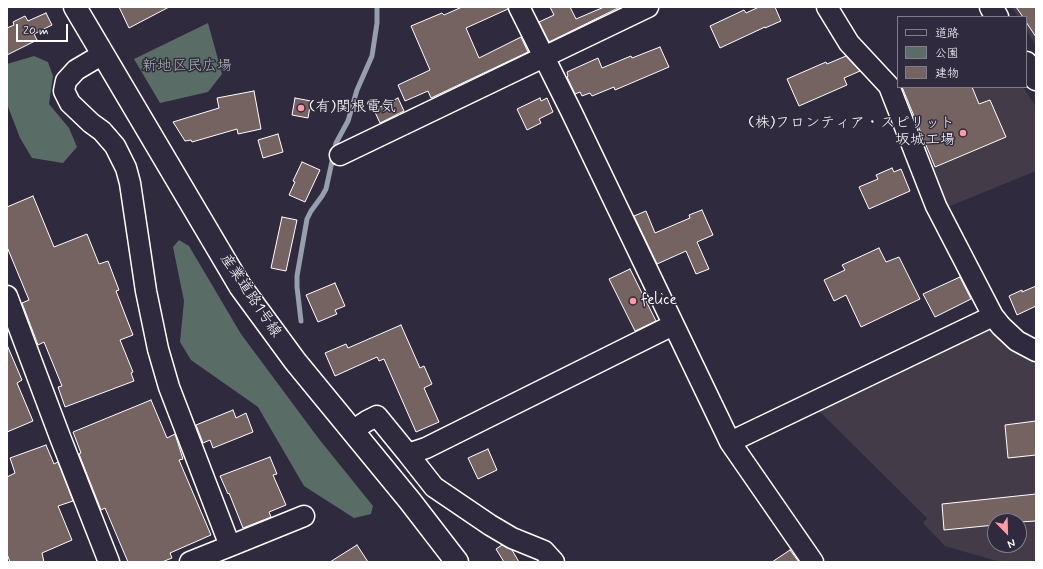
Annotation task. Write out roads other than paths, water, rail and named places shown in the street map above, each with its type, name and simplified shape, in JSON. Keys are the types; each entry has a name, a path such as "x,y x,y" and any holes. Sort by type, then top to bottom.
{"main road":[{"name":"産業道路1号線","path":"75,7 240,286 295,361 458,562"},
{"path":"991,7 997,16"},
{"path":"1027,65 1036,79"}],"street":[{"path":"519,7 730,442 813,562"},
{"path":"340,155 648,7"},
{"path":"827,7 849,43 889,86 936,206 993,316 1017,341 1036,351"},
{"path":"103,54 76,70 66,81 64,91 70,103 91,123 102,131 115,146 126,168 130,183 146,291 158,349 169,387 230,546"},
{"path":"7,296 109,562"},
{"path":"730,442 993,316"},
{"path":"408,454 426,448 673,325"},
{"path":"352,431 377,416 434,487 506,535 544,551 554,562"},
{"path":"190,562 304,516"}],"waterway":[{"path":"301,321 297,276 307,219 326,189 336,143 348,121 357,90 372,56 377,23 377,7"}],"place":[{"name":"(有)関根電気","path":"301,108"},
{"name":"(株)フロンティア・スピリット 坂城工場","path":"963,133"},
{"name":"felice","path":"633,301"}],"park label":[{"name":"新地区民広場","path":"187,67"}]}
